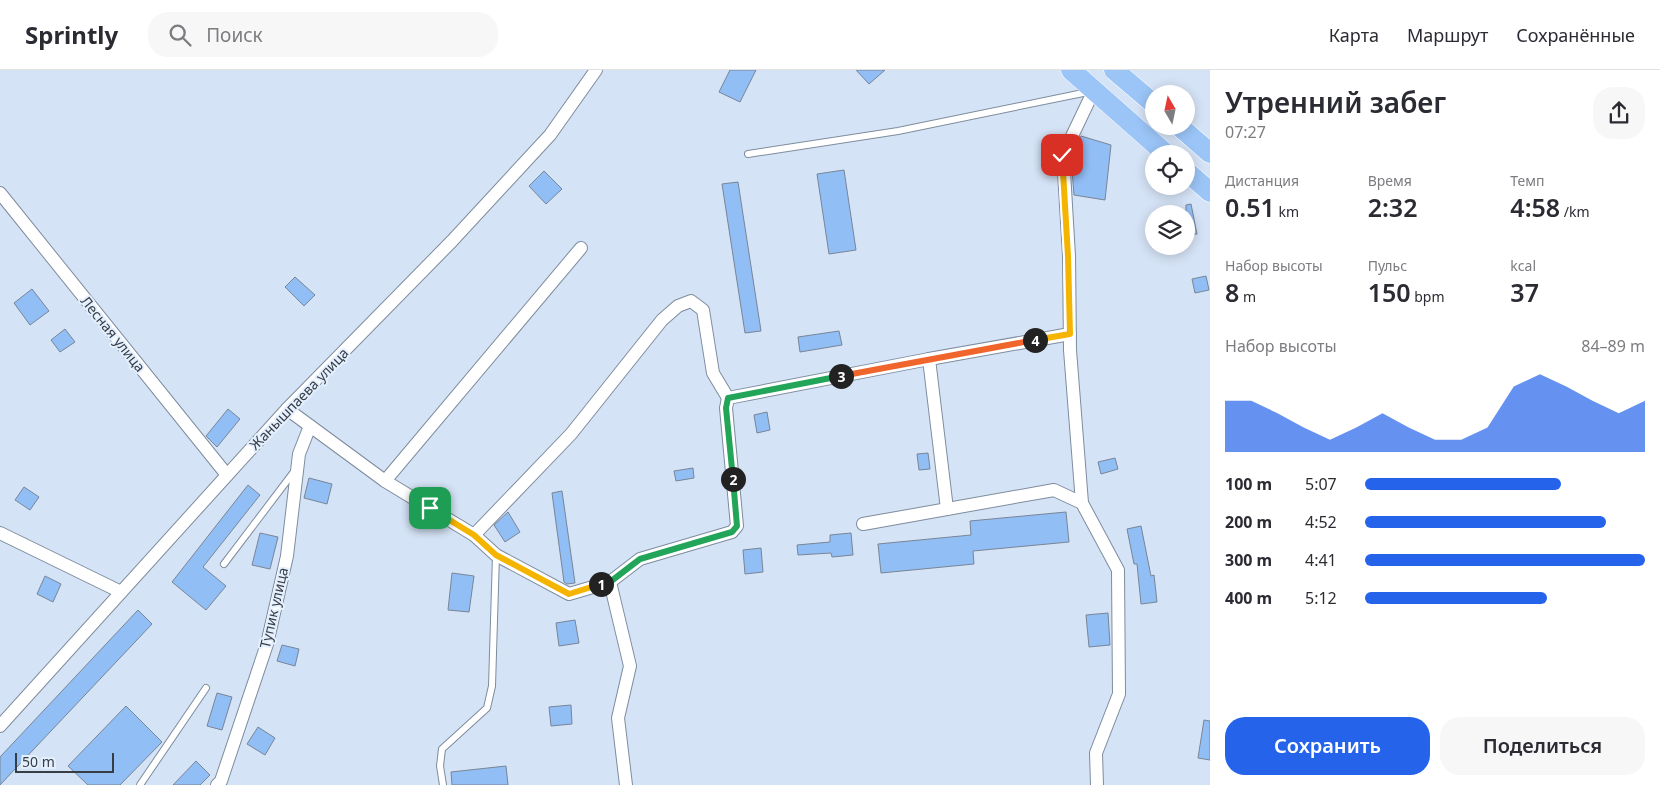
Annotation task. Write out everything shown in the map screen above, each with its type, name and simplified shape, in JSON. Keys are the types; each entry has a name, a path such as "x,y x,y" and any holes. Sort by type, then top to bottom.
{"main road":[{"path":"1071,70 1156,145"},
{"path":"1114,70 1145,96"},
{"path":"1189,135 1210,153"},
{"path":"1195,179 1210,192"}],"street":[{"name":"Жанышпаева улица","path":"0,726 287,409 452,241 550,135 596,70"},
{"path":"1094,90 1062,155 1070,334 1082,504 1118,570 1119,694 1096,753 1097,785"},
{"name":"Лесная улица","path":"0,193 227,475"},
{"path":"385,481 581,248"},
{"path":"287,409 385,481 474,535 496,555 569,594 610,582 640,559 732,532 737,526 726,408 728,398 713,373 703,310 692,302 678,306 662,320 571,434 474,535"},
{"path":"728,398 1070,334"},
{"path":"929,360 947,509"},
{"name":"Тупик улица","path":"217,785 221,781 267,644 287,556 300,454 310,426"},
{"path":"863,524 1054,490 1082,504"},
{"path":"0,533 121,592"},
{"path":"610,582 630,666 618,718 626,785"}],"lane":[{"path":"748,154 898,131 1094,90"},
{"path":"224,564 298,465"},
{"path":"443,785 440,766 442,749 487,708 492,686 496,555"},
{"path":"140,785 206,688"}],"building":[{"path":"730,70 756,70 740,102 719,92"},
{"path":"856,70 885,70 869,84"},
{"path":"1081,136 1111,145 1105,200 1074,195 1071,157"},
{"path":"844,170 856,250 829,254 817,174"},
{"path":"544,171 562,189 546,204 529,186"},
{"path":"738,182 761,331 745,333 722,184"},
{"path":"1206,276 1209,290 1195,293 1192,279"},
{"path":"295,277 315,295 304,306 285,287"},
{"path":"32,289 49,311 30,325 14,303"},
{"path":"65,329 75,342 60,352 51,340"},
{"path":"839,331 842,345 800,352 798,337"},
{"path":"228,409 240,419 217,447 206,436"},
{"path":"767,412 770,430 757,433 754,415"},
{"path":"928,453 930,469 919,470 917,454"},
{"path":"1115,458 1118,469 1101,474 1098,462"},
{"path":"693,468 694,478 676,481 674,471"},
{"path":"309,478 332,484 327,504 304,498"},
{"path":"248,485 260,495 203,567 226,586 206,610 172,582"},
{"path":"24,487 39,497 30,510 15,500"},
{"path":"562,491 575,583 567,584 564,582 552,493"},
{"path":"508,512 520,532 505,542 494,525"},
{"path":"1066,512 1069,542 973,551 974,564 881,573 878,544 971,535 970,521"},
{"path":"1141,526 1151,576 1154,575 1157,602 1141,604 1137,564 1134,564 1127,529"},
{"path":"260,533 278,537 270,569 252,565"},
{"path":"851,533 853,555 832,557 831,553 798,555 797,545 830,542 830,535"},
{"path":"761,548 763,572 745,574 743,550"},
{"path":"452,573 474,576 469,612 448,610"},
{"path":"45,576 61,584 53,602 37,594"},
{"path":"138,610 152,624 0,785 0,757"},
{"path":"1108,613 1110,645 1089,647 1086,615"},
{"path":"575,620 579,643 559,646 556,623"},
{"path":"282,645 299,649 295,666 277,661"},
{"path":"217,693 232,697 222,730 207,726"},
{"path":"571,705 572,724 551,726 549,707"},
{"path":"126,706 162,742 120,785 88,785 68,766"},
{"path":"1204,720 1210,721 1210,760 1198,758"},
{"path":"258,727 275,738 265,755 247,744"},
{"path":"196,761 210,775 200,785 173,785"},
{"path":"506,766 508,785 452,785 451,772"}],"route":[{"path":"430,508 474,535 496,555 569,594 610,582 640,559 732,532 737,526 726,408 728,398 1070,334 1062,155"}]}
